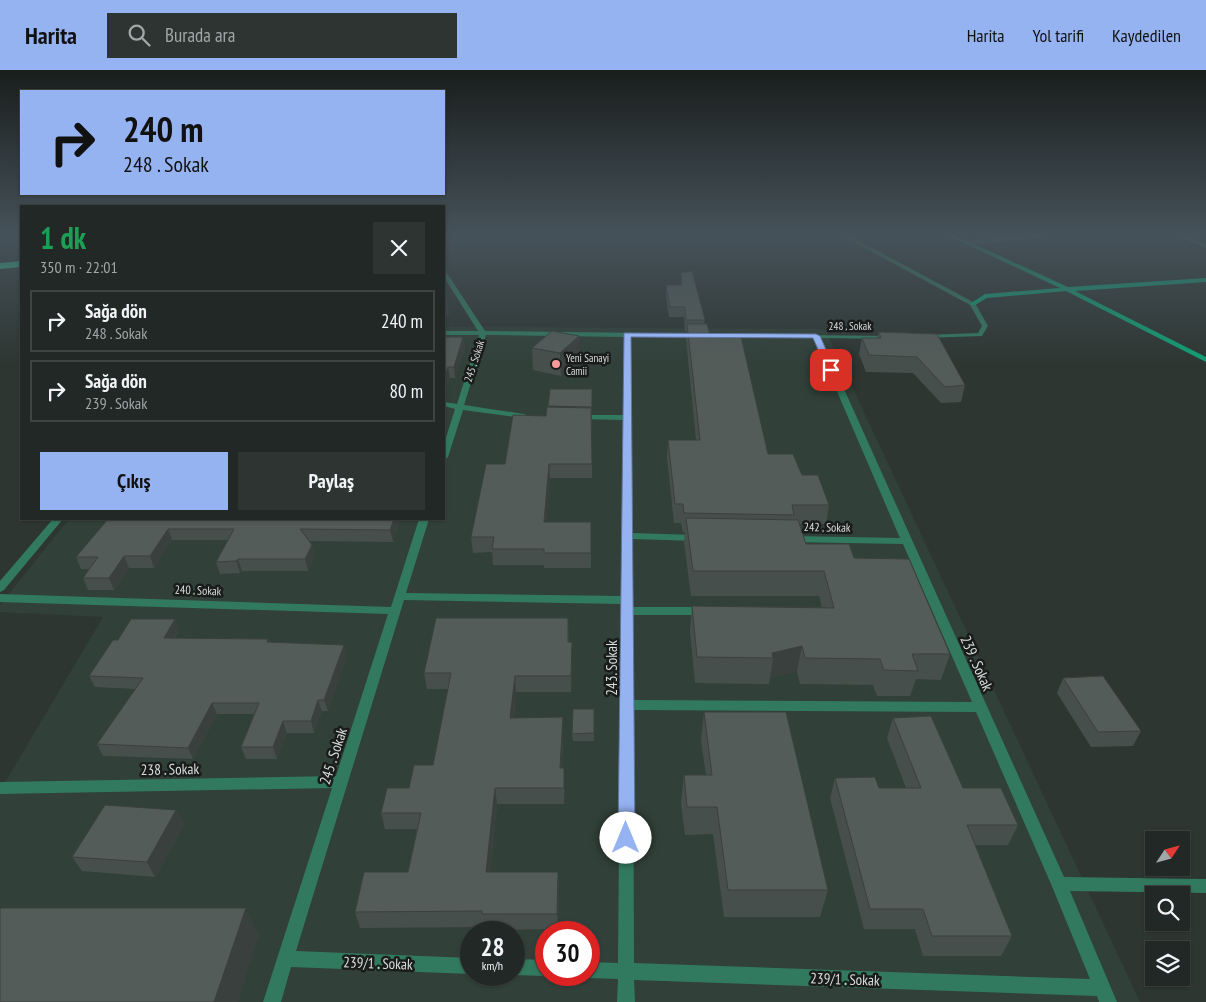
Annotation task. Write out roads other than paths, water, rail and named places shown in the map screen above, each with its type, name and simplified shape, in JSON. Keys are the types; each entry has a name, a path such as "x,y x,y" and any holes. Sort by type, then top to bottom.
{"street":[{"name":"245 . Sokak","path":"445,454 483,333 448,278"},
{"path":"912,337 980,335 985,326 973,304 925,278"},
{"path":"1045,278 1206,360"},
{"path":"973,304 978,299 993,295 1065,288 1206,280"},
{"name":"248 . Sokak","path":"445,333 902,337"},
{"name":"243. Sokak","path":"626,1002 627,334"},
{"name":"239 . Sokak","path":"816,336 979,708 1059,884 1105,995"},
{"path":"445,404 501,415 538,416"},
{"path":"568,417 628,418"},
{"path":"0,588 57,520"},
{"name":"245 . Sokak","path":"272,1002 424,520"},
{"path":"627,536 707,538"},
{"name":"242 . Sokak","path":"776,539 906,541"},
{"path":"400,596 717,611"},
{"name":"240 . Sokak","path":"0,598 396,610"},
{"path":"627,705 979,708"},
{"name":"238 . Sokak","path":"0,788 341,782"},
{"path":"1059,884 1206,886"},
{"name":"239/1 . Sokak","path":"285,960 460,966"},
{"name":"239/1 . Sokak","path":"600,970 1105,995"}],"place":[{"name":"Yeni Sanayi Camii","path":"556,364"}]}
